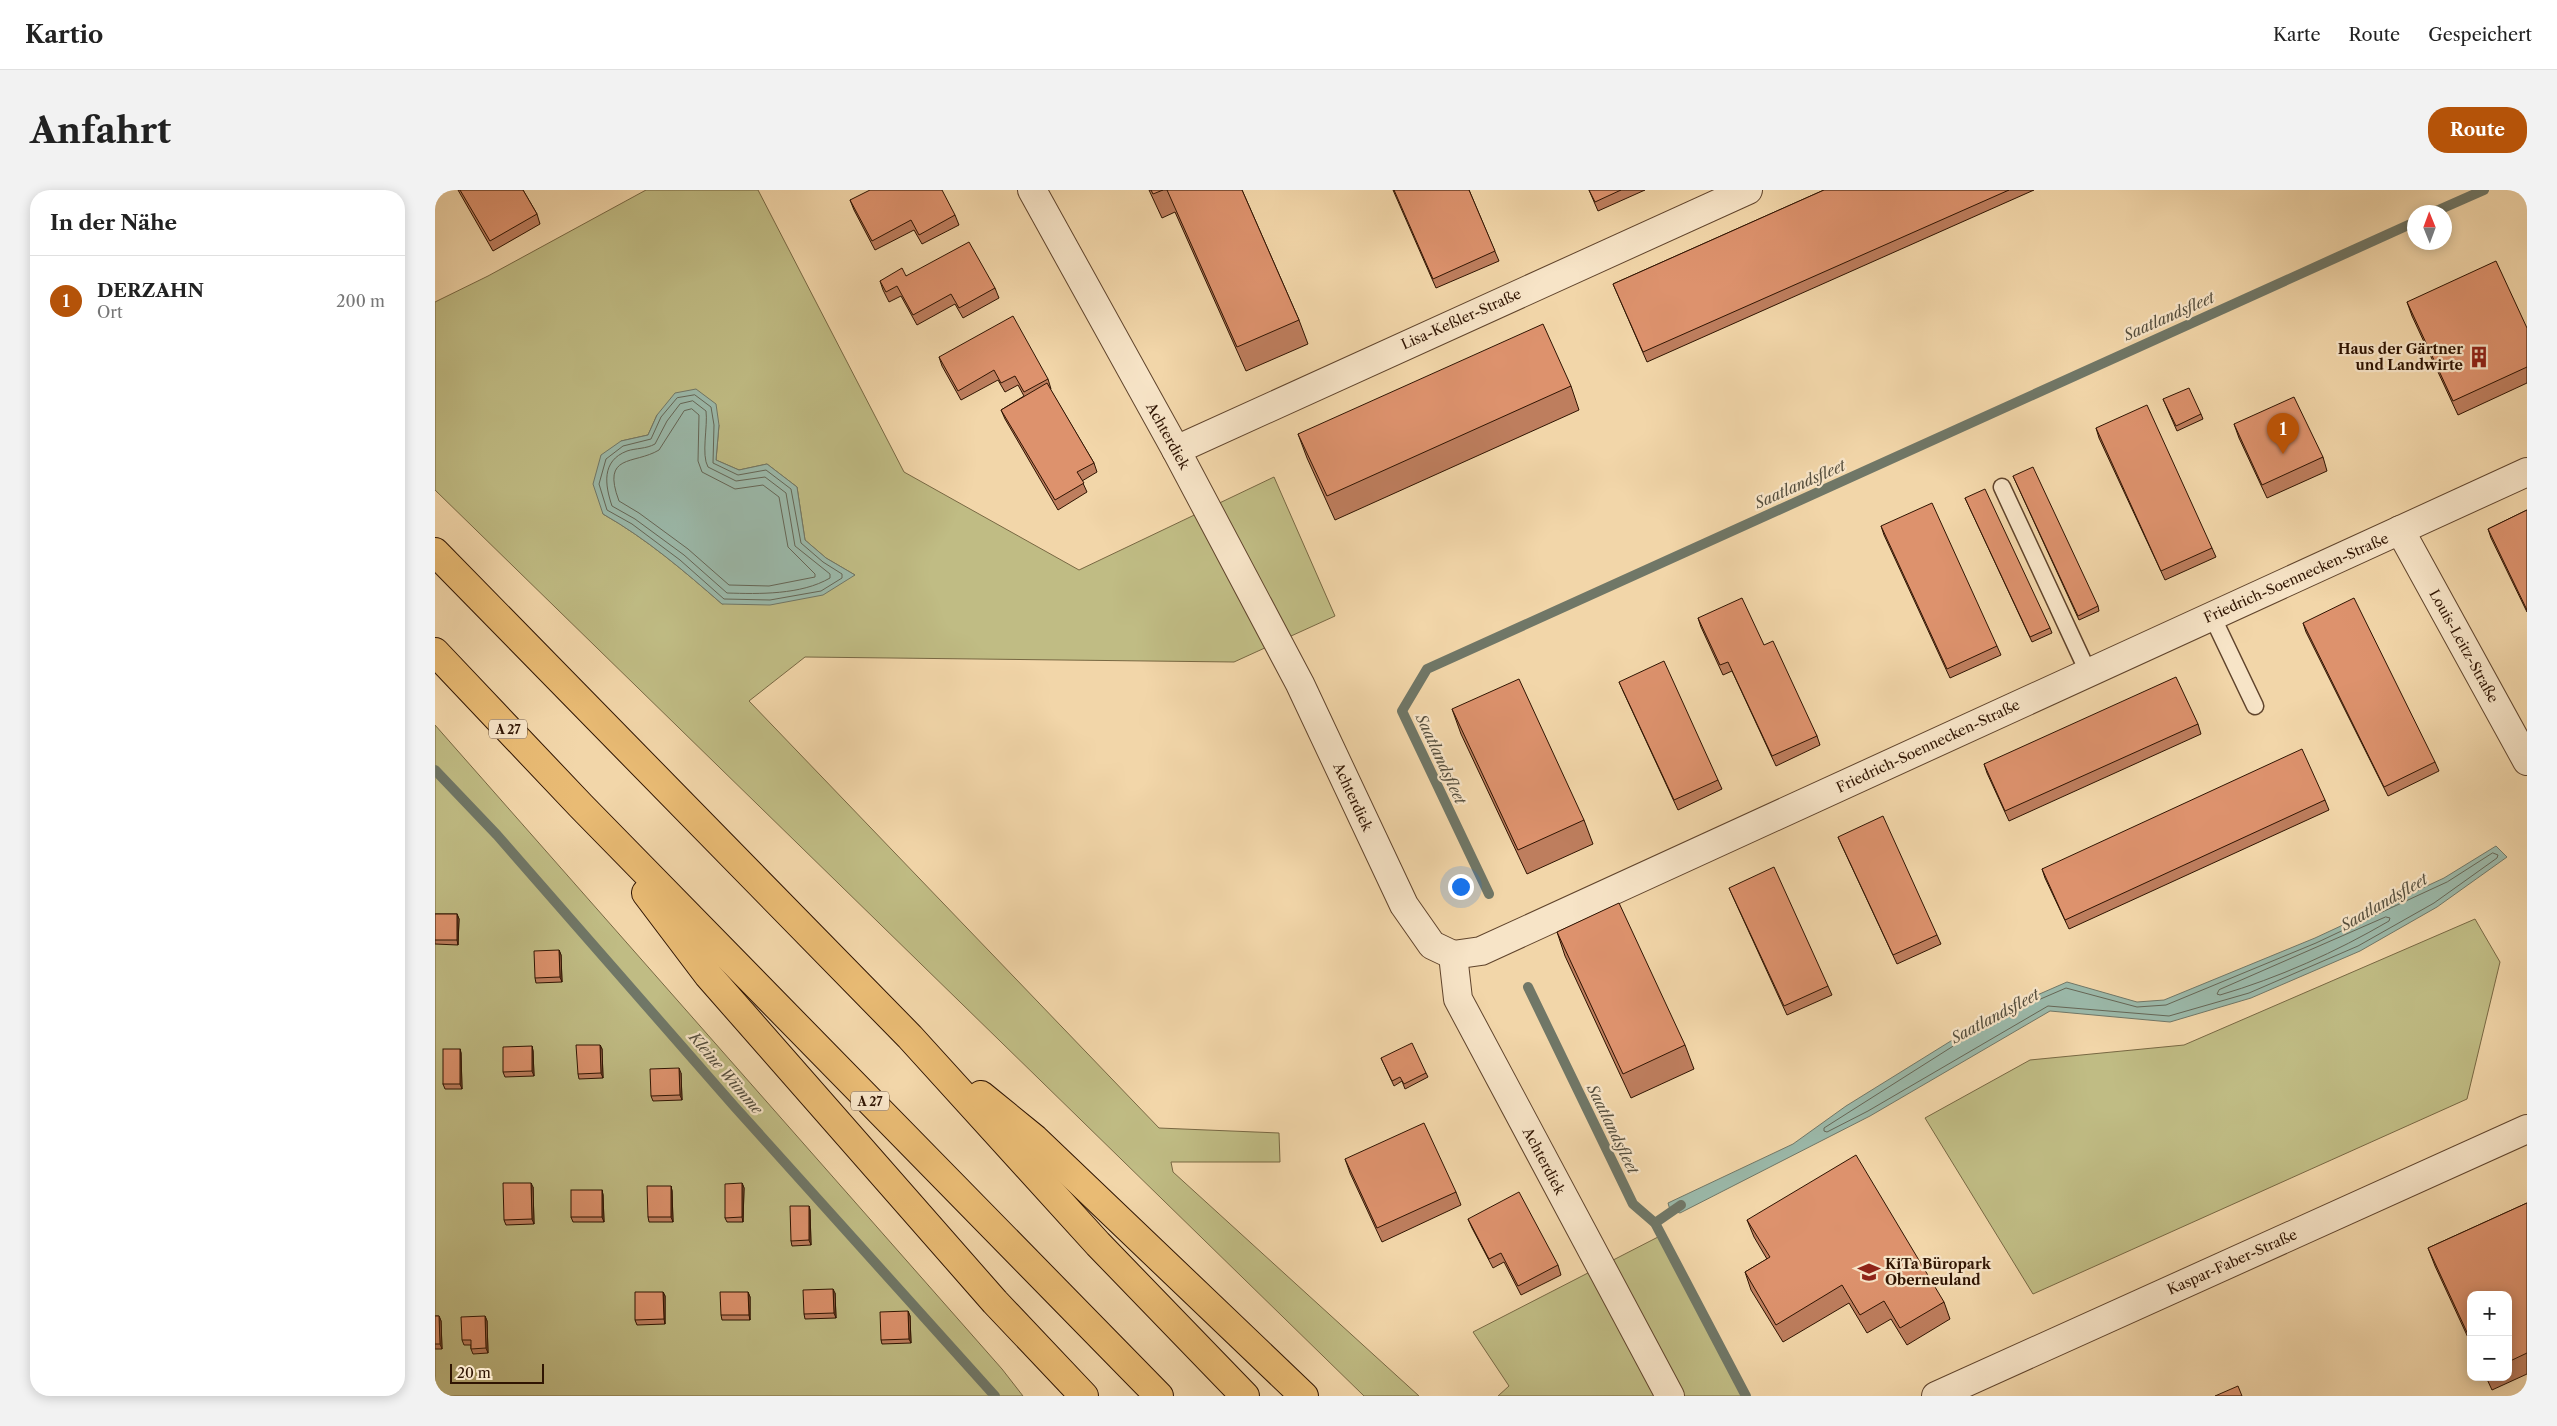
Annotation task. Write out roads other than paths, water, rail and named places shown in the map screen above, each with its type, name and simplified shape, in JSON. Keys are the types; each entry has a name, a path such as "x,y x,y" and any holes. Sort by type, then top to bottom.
{"highway":[{"path":"435,552 910,1037 1098,1244 1245,1396"},
{"name":"A 27","path":"435,652 581,806 1159,1396"},
{"path":"581,806 708,976 995,1302 1083,1396"},
{"path":"910,1037 1035,1139 1304,1396"},
{"path":"995,1302 1063,1396"}],"street":[{"name":"Achterdiek","path":"1032,190 1176,450 1300,684 1404,905 1432,945 1453,955 1458,999 1670,1396"},
{"name":"Lisa-Keßler-Straße","path":"1176,450 1748,190"},
{"name":"Friedrich-Soennecken-Straße","path":"1453,955 1481,951 2527,472"},
{"name":"Louis-Leitz-Straße","path":"2400,530 2527,761"},
{"name":"Kaspar-Faber-Straße","path":"1937,1396 2527,1128"}],"lane":[{"path":"2002,488 2089,672"},
{"path":"2212,616 2255,706"}],"water":[{"path":"696,389 716,404 719,425 716,460 739,470 767,464 797,487 805,540 826,558 855,575 823,595 770,605 722,604 650,545 603,514 593,484 601,455 621,441 648,435 657,415 675,393"},
{"path":"2496,846 2507,857 2437,907 2360,951 2251,998 2170,1022 2050,1011 1870,1116 1680,1213 1670,1210 1668,1203 1793,1144 1846,1106 1996,1013 2067,982 2137,1002 2164,1000 2315,938 2444,878"}],"waterway":[{"name":"Saatlandsfleet","path":"2450,205 2484,190"},
{"name":"Saatlandsfleet","path":"1489,894 1402,711 1427,669 2407,226"},
{"name":"Kleine Wümme","path":"435,770 497,835 734,1106 995,1396"},
{"name":"Saatlandsfleet","path":"1528,987 1633,1204 1655,1223 1746,1396"},
{"name":"Saatlandsfleet","path":"1655,1223 1681,1205"}],"place":[{"name":"Haus der Gärtner und Landwirte","path":"2479,357"},
{"name":"DERZAHN","path":"2283,454"},
{"name":"KiTa Büropark Oberneuland","path":"1869,1272"}]}
